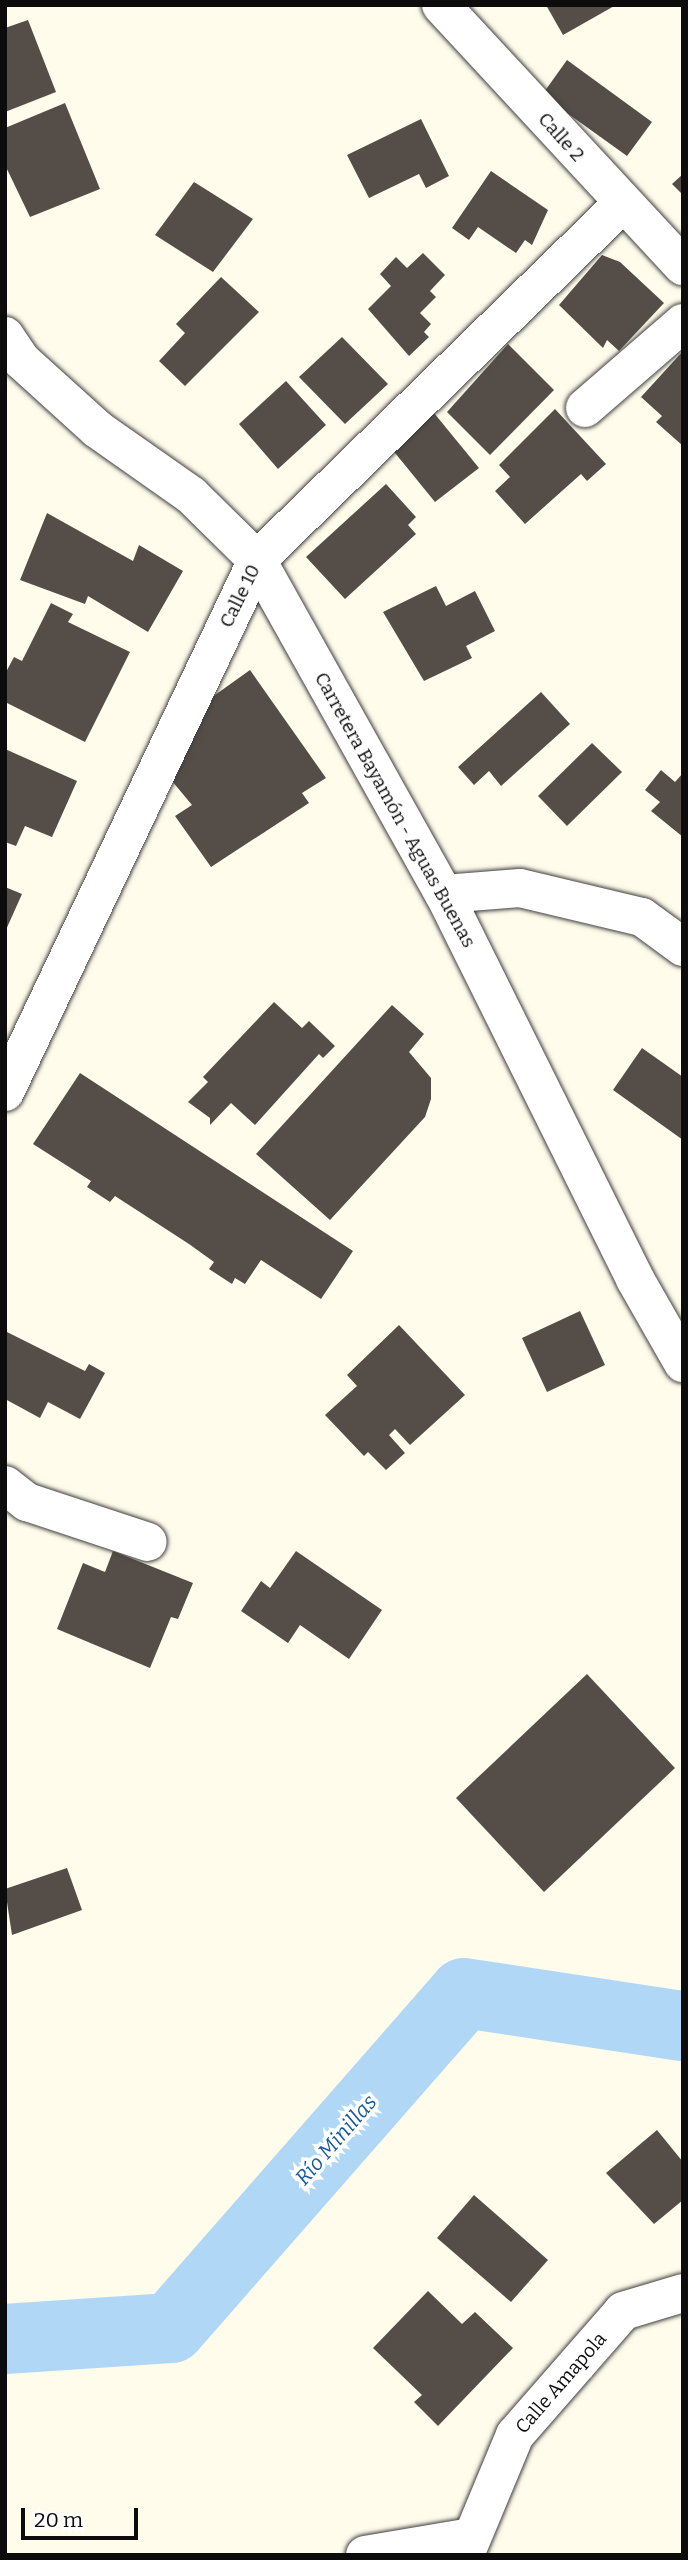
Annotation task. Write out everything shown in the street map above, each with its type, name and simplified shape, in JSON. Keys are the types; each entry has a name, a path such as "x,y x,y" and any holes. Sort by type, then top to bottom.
{"street":[{"name":"Calle 2","path":"441,5 622,204 683,266"},
{"name":"Calle 10","path":"5,1092 257,559 622,204"},
{"path":"585,408 683,323"},
{"name":"Carretera Bayamón - Aguas Buenas","path":"5,336 21,360 97,429 191,495 257,559 444,894 635,1279 683,1363"},
{"path":"444,894 520,888 642,917 683,947"},
{"path":"5,1485 26,1502 148,1542"},
{"name":"Calle Amapola","path":"468,2546 515,2435 623,2311 683,2292"},
{"path":"365,2555 468,2546"}],"building":[{"path":"546,5 616,5 563,35"},
{"path":"28,20 56,92 5,112 5,28"},
{"path":"567,60 652,122 627,156 542,95"},
{"path":"65,103 100,189 30,217 5,165 5,128"},
{"path":"421,119 449,176 426,188 419,174 369,198 347,155"},
{"path":"491,171 548,210 532,245 525,240 516,253 478,227 469,240 452,228"},
{"path":"683,174 683,195 672,184"},
{"path":"194,182 253,219 213,272 155,235"},
{"path":"423,253 445,275 430,291 436,297 420,313 431,324 424,332 429,337 409,356 368,309 391,286 380,274 396,257 407,268"},
{"path":"602,255 620,262 664,303 619,351 607,340 603,348 559,305"},
{"path":"221,277 259,312 185,386 159,361 185,333 176,324"},
{"path":"342,337 388,384 345,424 299,377"},
{"path":"508,344 554,390 490,455 447,412"},
{"path":"683,351 683,446 656,422 662,416 641,397"},
{"path":"286,381 326,425 278,469 239,424"},
{"path":"555,409 606,464 587,481 581,474 525,524 495,491 510,477 499,465"},
{"path":"434,413 479,468 435,502 391,448"},
{"path":"386,484 416,517 408,525 416,534 345,599 306,557"},
{"path":"47,513 133,561 139,545 183,571 148,632 88,596 85,604 20,580"},
{"path":"436,586 446,606 475,591 495,631 466,646 472,658 424,681 383,612"},
{"path":"51,603 73,614 68,622 130,652 85,742 5,702 5,674 14,657 22,661"},
{"path":"250,670 326,778 302,793 309,803 211,867 175,816 192,805 167,775 208,700"},
{"path":"541,692 570,724 501,786 489,771 474,785 458,767"},
{"path":"592,743 622,772 567,826 538,796"},
{"path":"5,749 77,781 52,837 25,826 16,846 5,842"},
{"path":"661,770 675,782 683,773 683,837 651,811 660,802 645,790"},
{"path":"5,887 22,894 5,932"},
{"path":"274,1002 302,1028 309,1021 335,1046 323,1058 319,1054 255,1125 231,1103 210,1125 210,1118 188,1102 208,1082 203,1077"},
{"path":"392,1005 424,1034 409,1052 431,1078 431,1099 425,1117 330,1220 256,1154"},
{"path":"642,1048 683,1077 683,1140 613,1090"},
{"path":"80,1073 353,1251 321,1299 261,1260 245,1284 235,1278 232,1284 209,1269 214,1262 189,1244 115,1196 110,1202 87,1187 91,1181 33,1144"},
{"path":"580,1311 605,1365 547,1392 522,1338"},
{"path":"399,1325 465,1395 410,1445 395,1429 389,1435 405,1453 386,1470 368,1452 364,1456 325,1415 357,1386 347,1375"},
{"path":"5,1331 85,1371 89,1364 105,1373 80,1419 48,1402 40,1418 5,1399"},
{"path":"113,1551 193,1583 178,1619 171,1617 150,1668 57,1629 83,1563 105,1572"},
{"path":"296,1551 382,1610 349,1659 300,1625 288,1643 241,1611 261,1581 270,1588"},
{"path":"587,1674 675,1768 544,1892 456,1798"},
{"path":"67,1868 82,1910 12,1935 5,1889"},
{"path":"657,2130 683,2162 683,2200 654,2224 606,2173"},
{"path":"474,2195 548,2260 511,2302 437,2238"},
{"path":"428,2291 462,2324 475,2312 513,2348 438,2426 414,2402 422,2395 373,2348"}],"waterway":[{"name":"Río Minillas","path":"5,2339 171,2328 464,1993 683,2026"}]}
